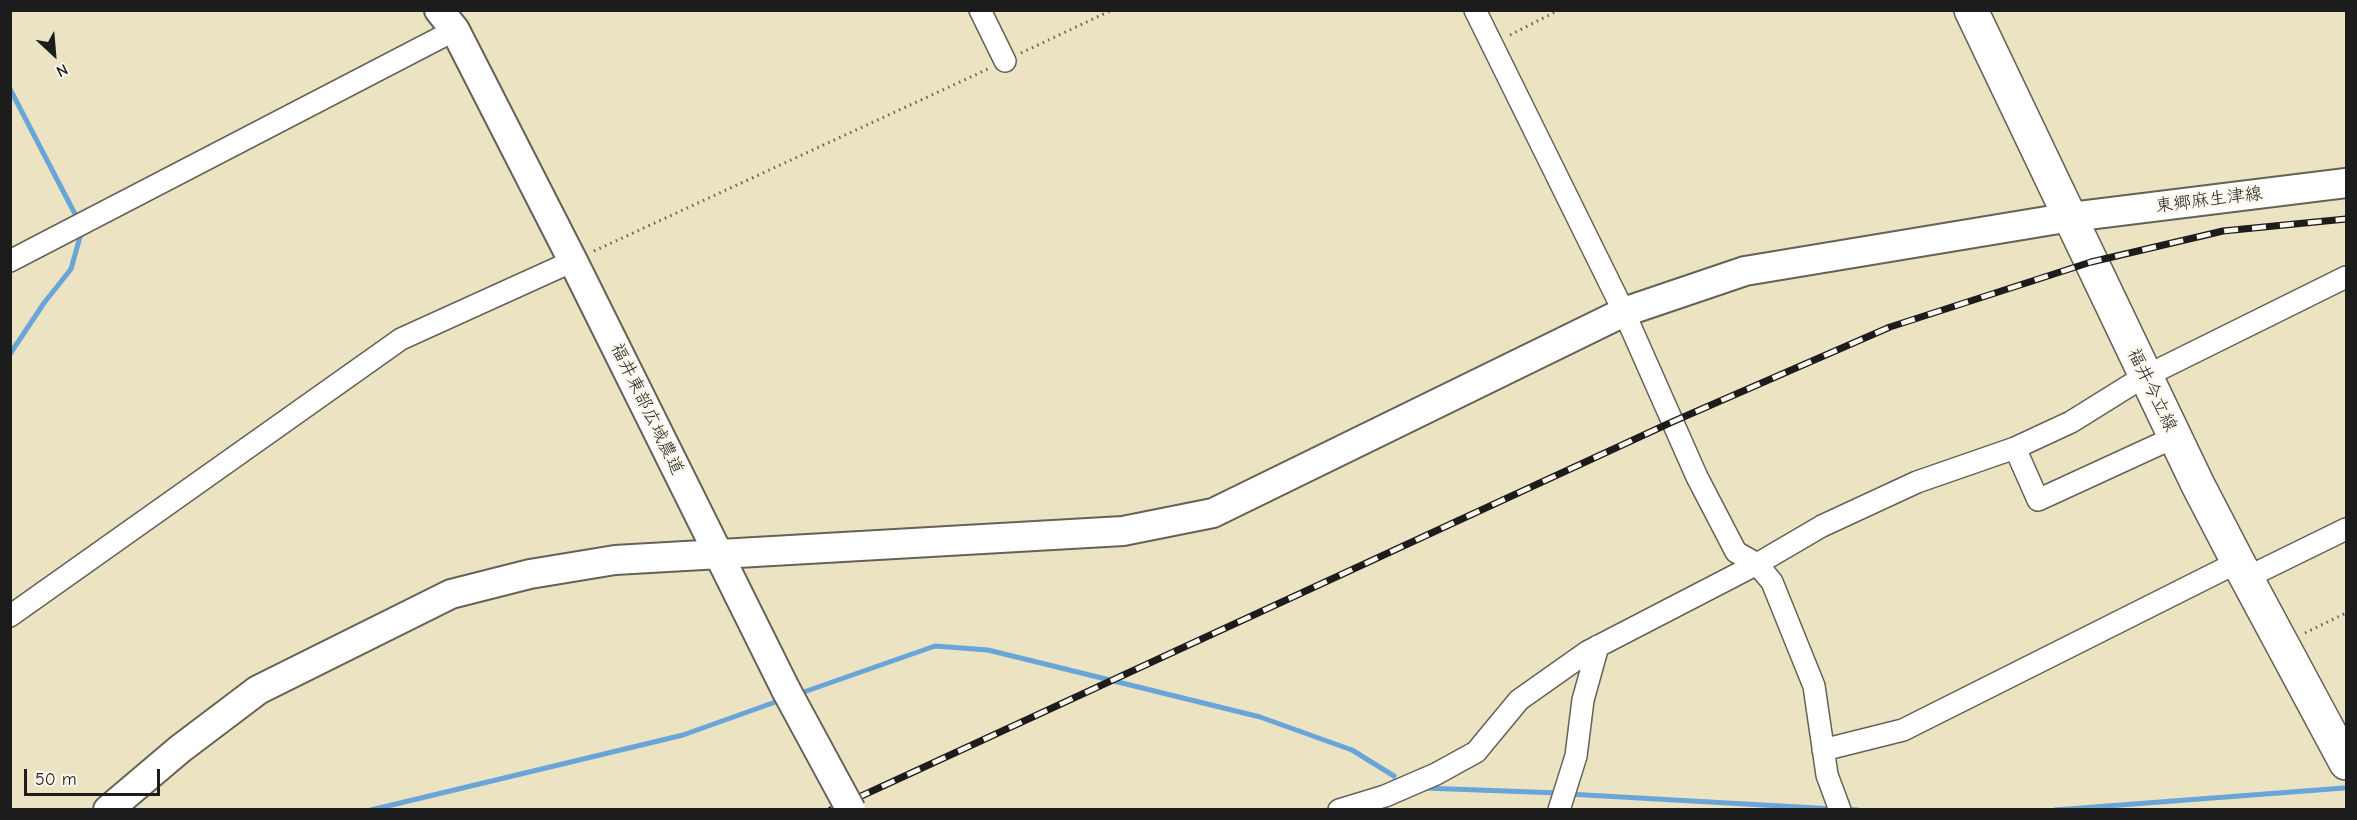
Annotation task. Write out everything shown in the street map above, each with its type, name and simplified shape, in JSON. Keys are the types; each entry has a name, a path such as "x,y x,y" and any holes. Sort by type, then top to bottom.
{"main road":[{"name":"福井今立線","path":"1971,10 2145,377 2242,570 2346,763"}],"street":[{"path":"980,10 1005,61"},
{"path":"1475,10 1624,312 1708,499 1736,552 1757,564 1772,582 1814,686 1827,775 1839,807"},
{"path":"10,261 447,20"},
{"name":"福井東部広域農道","path":"447,20 573,261 786,690 851,810"},
{"name":"東郷麻生津線","path":"108,810 180,749 258,690 451,594 530,574 615,560 1123,531 1213,513 1624,312 1745,271 2071,217 2346,183"},
{"path":"10,616 401,339 573,261"},
{"path":"1339,810 1385,796 1436,774 1476,752 1519,700 1598,646 1757,564 1822,526 1917,482 2015,448 2071,422 2145,377 2346,277"},
{"path":"2015,448 2038,500 2175,437"},
{"path":"1823,750 1903,730 2242,570 2346,529"},
{"path":"1559,808 1576,756 1583,700 1598,646"}],"path":[{"path":"573,261 1112,10"},
{"path":"1492,44 1559,10"},
{"path":"2282,644 2346,613"}],"waterway":[{"path":"10,89 75,214"},
{"path":"10,354 44,303 71,269 80,237"},
{"path":"798,694 935,646 988,650 1260,717 1352,750 1394,776"},
{"path":"371,810 683,735 781,700"},
{"path":"1424,788 1559,793"},
{"path":"2055,810 2344,788"},
{"path":"1568,794 1834,809"},
{"path":"1843,809 1858,810"}],"railway":[{"path":"831,810 1672,422 1890,327 2091,262 2223,231 2346,219"}]}
